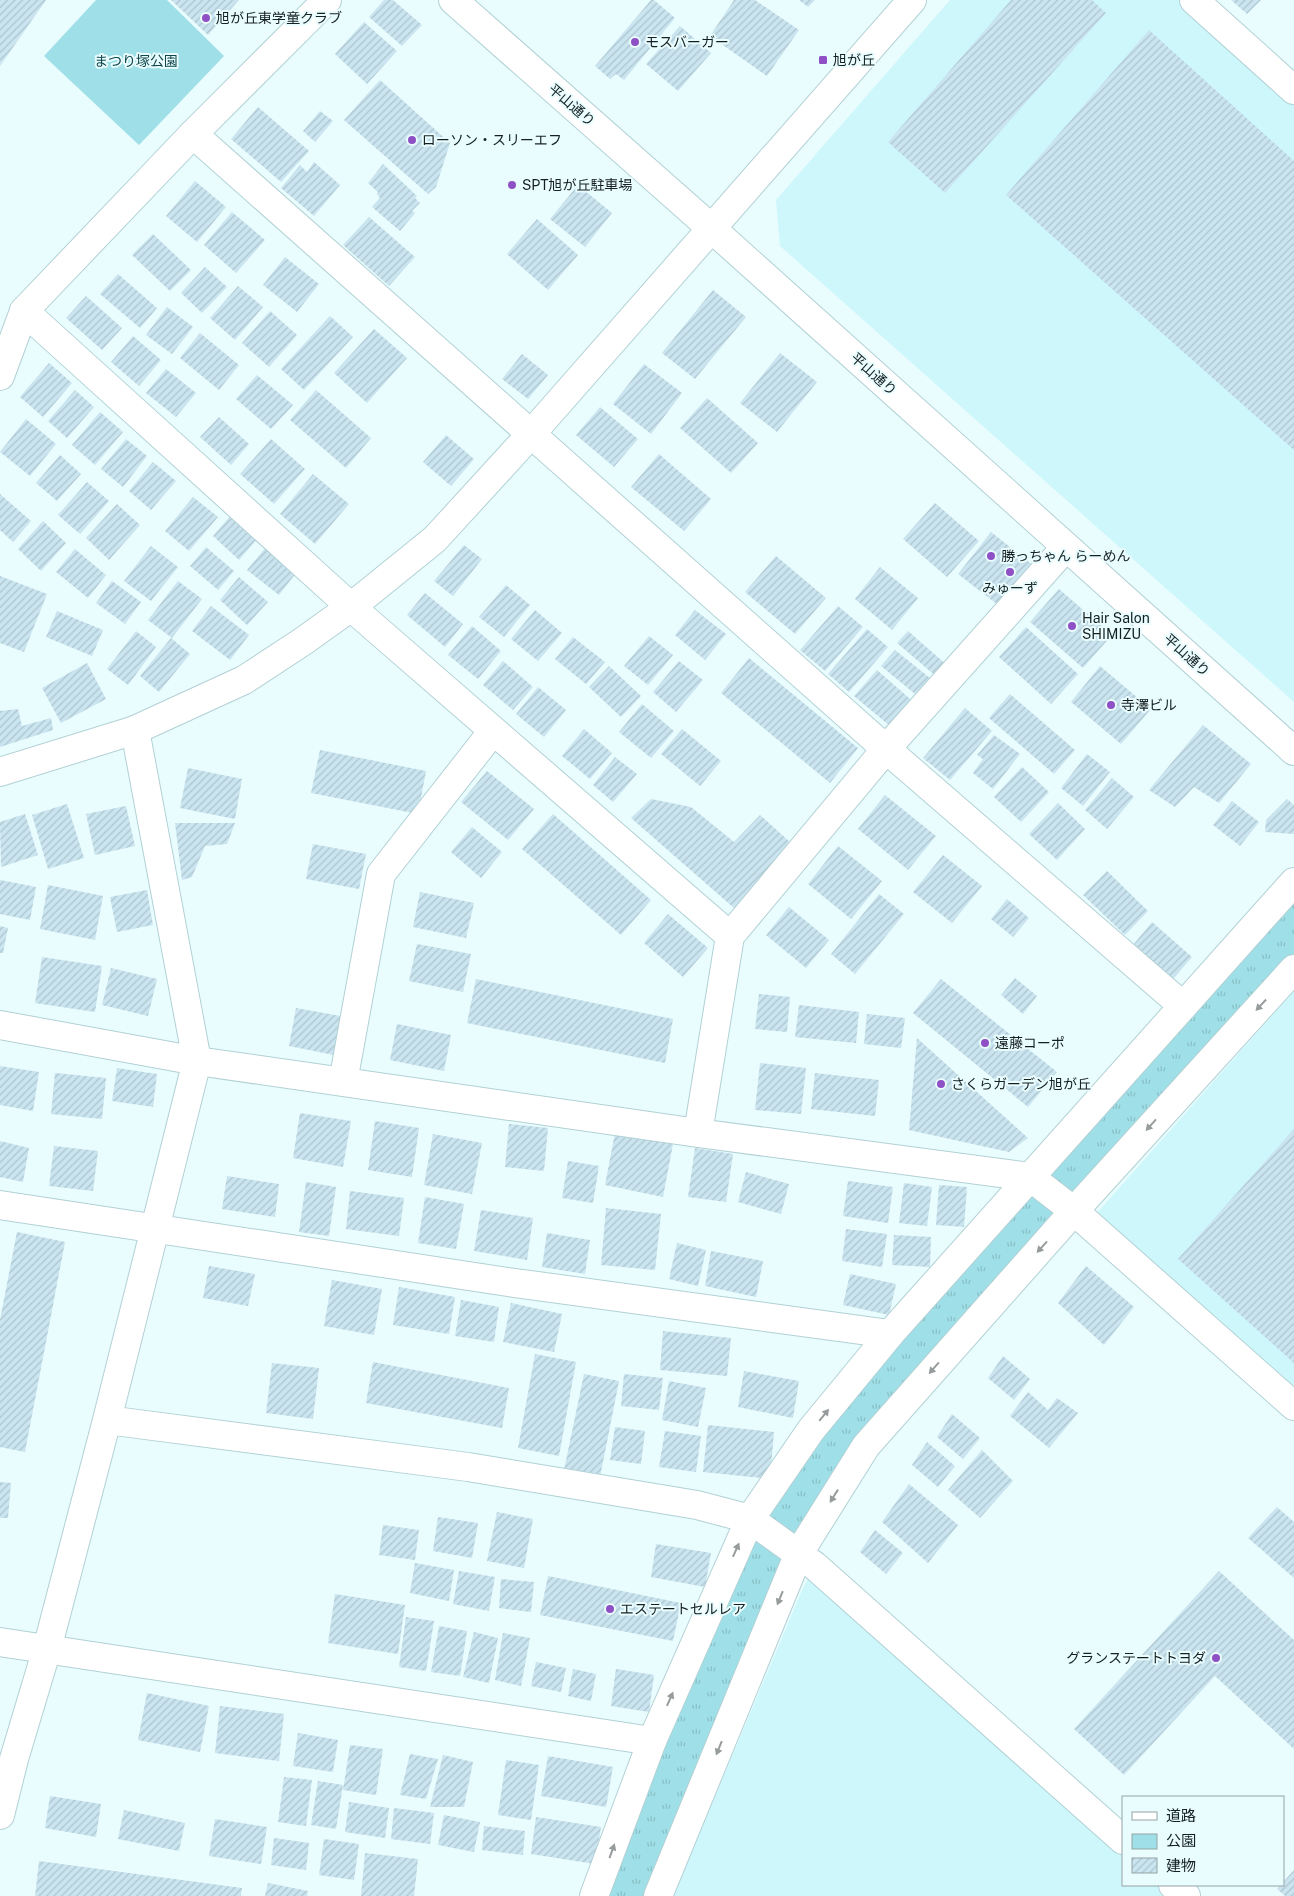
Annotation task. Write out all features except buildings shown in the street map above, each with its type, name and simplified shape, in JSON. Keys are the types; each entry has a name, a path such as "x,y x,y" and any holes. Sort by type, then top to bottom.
{"street":[{"path":"0,376 24,311 193,134 326,0"},
{"name":"平山通り","path":"452,0 711,228 1294,751"},
{"path":"0,772 135,730 244,680 351,607 435,539 531,434 912,0"},
{"path":"1194,0 1294,90"},
{"path":"193,134 886,749 1183,1006"},
{"path":"24,311 351,607 730,936"},
{"path":"698,1133 730,936 886,749 1066,547"},
{"path":"0,1815 14,1759 47,1649 107,1420 197,1061 135,730"},
{"path":"343,1082 381,874 494,731"},
{"path":"594,1896 652,1741 750,1519 811,1430 890,1334 1294,882"},
{"path":"658,1896 798,1553 866,1446 1074,1210 1294,969"},
{"path":"0,1025 197,1061 698,1133 1030,1177 1074,1210 1294,1406"},
{"path":"0,1204 508,1282 890,1334"},
{"path":"107,1420 468,1467 697,1505 750,1519 798,1553 1122,1839"},
{"path":"0,1642 652,1741"},
{"path":"1174,1886 1186,1896"}],"shaded area":[{"path":"950,0 1194,0 1294,90 1294,702 780,246 776,200"},
{"path":"1294,991 1294,1406 1088,1223"},
{"path":"815,1566 1122,1839 1122,1886 1174,1886 1186,1896 673,1896 803,1588"}],"green space":[{"name":"まつり塚公園","path":"96,0 167,0 224,56 139,145 44,56"},
{"path":"1294,882 1294,969 935,1367 799,1553 658,1896 594,1896 750,1519"}],"place":[{"name":"旭が丘東学童クラブ","path":"206,18"},
{"name":"モスバーガー","path":"635,42"},
{"name":"旭が丘","path":"823,60"},
{"name":"ローソン・スリーエフ","path":"412,140"},
{"name":"SPT旭が丘駐車場","path":"512,185"},
{"name":"勝っちゃん らーめん","path":"991,556"},
{"name":"みゅーず","path":"1010,572"},
{"name":"Hair Salon SHIMIZU","path":"1072,626"},
{"name":"寺澤ビル","path":"1111,705"},
{"name":"遠藤コーポ","path":"985,1043"},
{"name":"さくらガーデン旭が丘","path":"941,1084"},
{"name":"エステートセルレア","path":"610,1609"},
{"name":"グランステートトヨダ","path":"1216,1658"}]}
